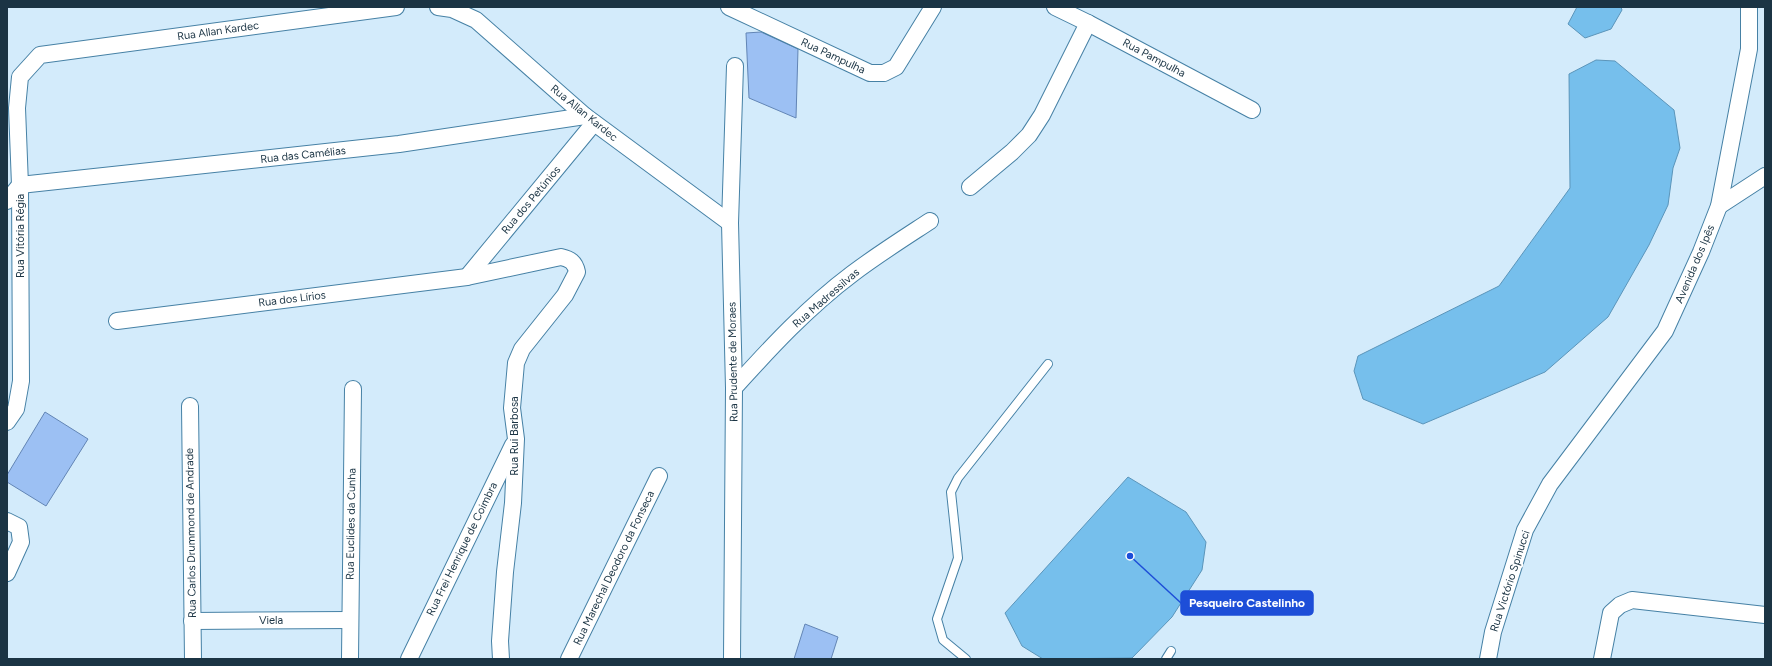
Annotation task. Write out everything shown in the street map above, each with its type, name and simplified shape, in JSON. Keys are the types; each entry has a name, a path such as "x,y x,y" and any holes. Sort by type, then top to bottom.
{"street":[{"name":"Rua Allan Kardec","path":"40,55 396,7"},
{"name":"Rua Allan Kardec","path":"438,7 452,9 476,20 590,120 730,223"},
{"name":"Rua Pampulha","path":"729,7 870,73 884,73 896,67 933,7"},
{"name":"Rua Pampulha","path":"1055,7 1252,110"},
{"name":"Avenida dos Ipês","path":"1550,484 1666,330 1701,252 1719,206 1749,49 1749,7"},
{"path":"970,187 1012,152 1029,135 1042,115 1088,23"},
{"name":"Rua Vitória Régia","path":"7,422 16,409 22,381 20,185 17,108 20,78 40,55"},
{"name":"Rua Prudente de Moraes","path":"732,659 734,388 730,223 735,66"},
{"name":"Rua das Camélias","path":"20,185 399,144 590,120"},
{"name":"Rua dos Petúnios","path":"467,277 590,120"},
{"path":"1719,206 1765,176"},
{"path":"7,201 20,185"},
{"name":"Rua Madressilvas","path":"734,388 768,350 803,316 851,274 930,221"},
{"name":"Rua Rui Barbosa","path":"467,277 561,257 570,259 576,266 577,272 565,295 522,349 516,363 512,408 516,439 513,503 505,572 500,641 501,659"},
{"name":"Rua dos Lírios","path":"117,321 467,277"},
{"name":"Rua Euclides da Cunha","path":"350,659 353,389"},
{"name":"Rua Carlos Drummond de Andrade","path":"190,406 193,659"},
{"name":"Rua Frei Henrique de Coimbra","path":"409,659 516,439"},
{"name":"Rua Marechal Deodoro da Fonseca","path":"569,659 659,476"},
{"name":"Rua Victório Spinucci","path":"1488,659 1493,632 1525,530 1550,484"},
{"path":"7,521 19,527 21,542 7,573"},
{"path":"1602,659 1611,613 1620,605 1632,600 1765,615"},
{"name":"Viela","path":"192,621 350,620"}],"lane":[{"path":"966,659 943,640 937,619 958,558 951,492 958,478 1048,364"},
{"path":"1166,659 1171,651"}],"water":[{"path":"1577,7 1621,7 1622,10 1611,29 1585,38 1568,24"},
{"path":"1596,60 1615,61 1674,110 1680,148 1673,168 1668,205 1649,245 1608,317 1545,372 1423,424 1363,399 1354,371 1358,356 1499,286 1570,188 1569,74"},
{"path":"1128,477 1186,512 1206,542 1202,570 1172,617 1132,658 1043,659 1022,646 1005,613"}],"building":[{"path":"761,32 798,49 796,118 749,98 746,33"},
{"path":"45,412 88,439 46,506 7,482 7,475"},
{"path":"805,624 838,637 831,659 794,659"}],"place":[{"name":"Pesqueiro Castelinho","path":"1130,556"}]}
